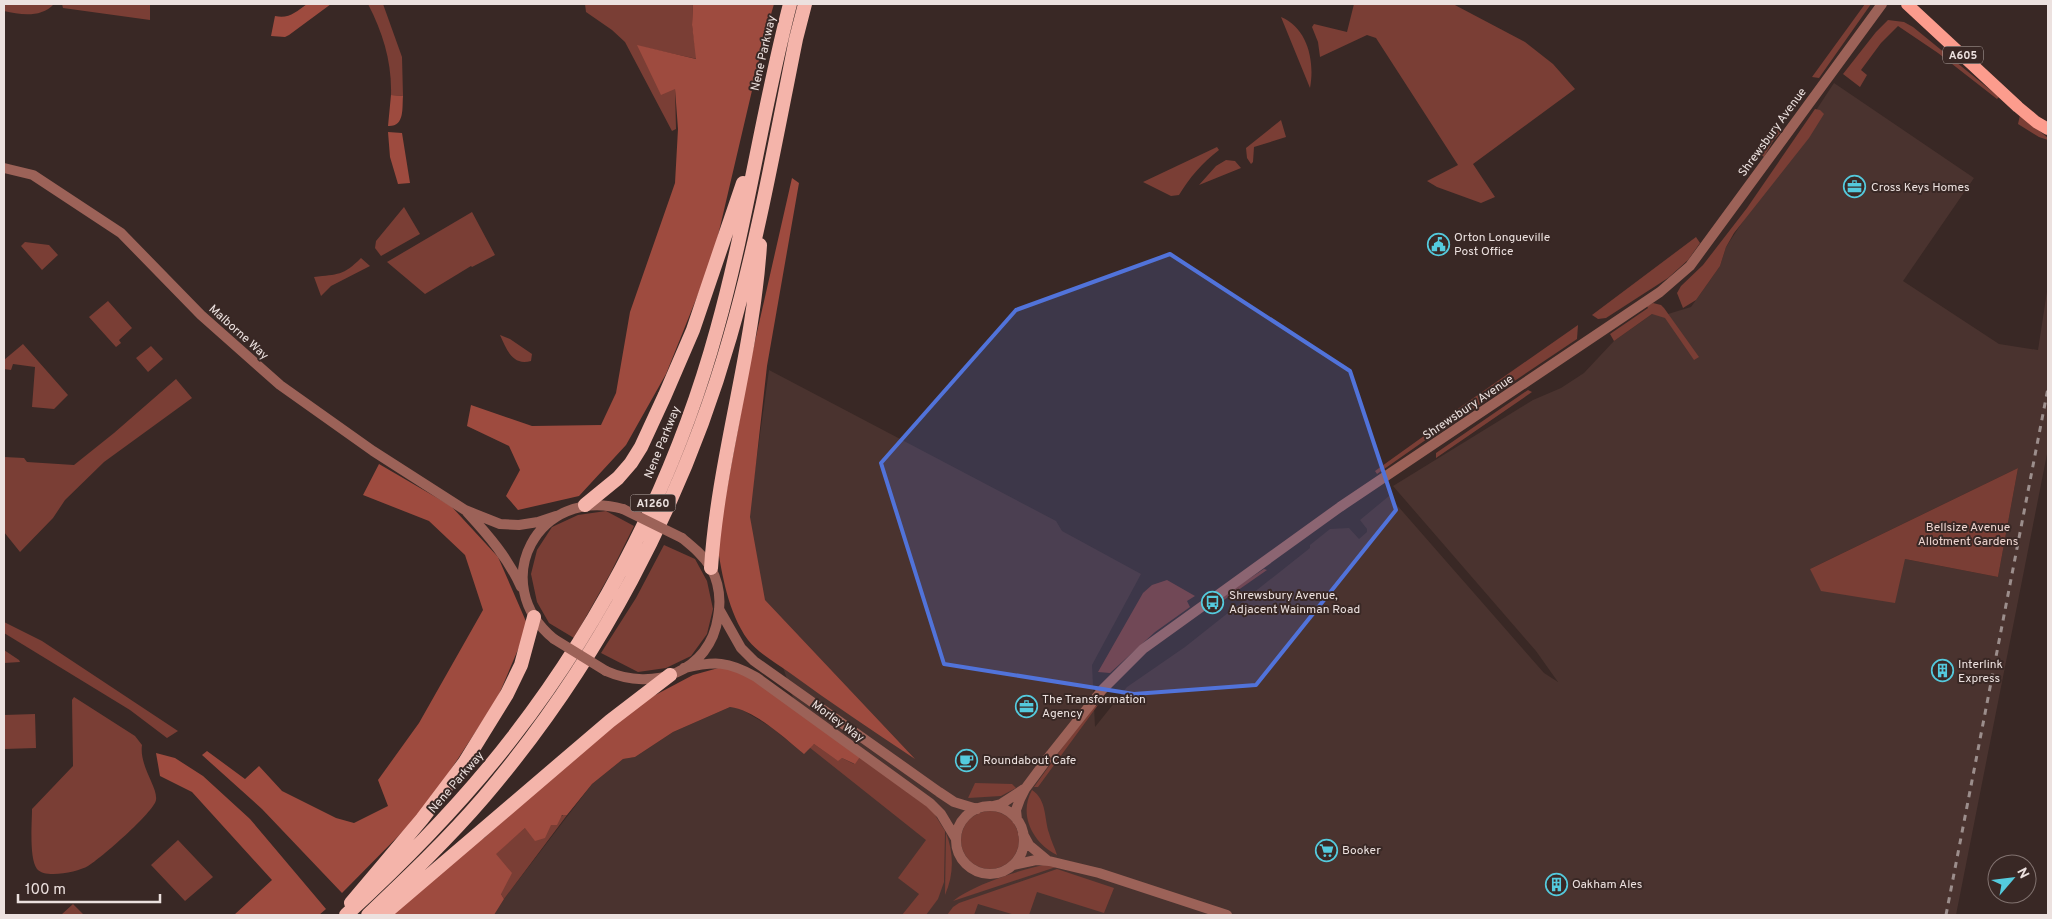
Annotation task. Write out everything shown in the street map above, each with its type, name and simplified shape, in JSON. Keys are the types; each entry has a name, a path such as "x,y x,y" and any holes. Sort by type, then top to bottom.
{"highway":[{"name":"Nene Parkway","path":"346,915 382,883 436,828 514,736 562,668 629,555 677,449 698,393 729,284 761,128 790,4"},
{"name":"A1260","path":"368,915 447,838 484,797 525,746 574,676 637,569 664,515 711,397 730,337 764,195 805,4"},
{"path":"585,505 618,478 631,463 661,404 693,330 761,128"},
{"path":"711,568 718,500 757,288 764,195"},
{"path":"341,915 364,885 422,818 464,762 507,694 521,665 534,617"},
{"path":"384,915 610,721 670,675"}],"main road":[{"name":"A605","path":"1906,4 2018,107 2048,129"}],"street":[{"name":"Shrewsbury Avenue","path":"1017,820 1016,810 1025,789 1102,690 1143,649 1340,507 1660,292 1690,266 1882,4"},
{"name":"Malborne Way","path":"4,168 33,175 121,233 201,315 280,385 342,429 465,510 500,524 519,525 538,522 585,505"},
{"path":"585,505 598,504 623,509 682,538 699,551 711,568 718,588 719,609 717,623 709,643 696,659 684,668"},
{"name":"Malborne Way","path":"465,510 500,549 514,570 534,617 554,638 606,670 631,679 657,679 684,668"},
{"path":"524,594 524,564 528,550 544,525 556,516"},
{"name":"Morley Way","path":"719,609 741,648 754,661 954,802 977,809"},
{"name":"Morley Way","path":"684,668 719,663 738,667 756,677 930,803 941,814 956,840"},
{"name":"Shrewsbury Avenue","path":"990,806 1001,804 1025,789"},
{"path":"1049,862 1029,845 1017,820 1005,810 990,806 977,809 970,813 960,824 956,840 957,850 964,863 979,872 999,873 1013,865 1036,860 1049,862 1099,873 1227,915"},
{"path":"1013,865 1022,850 1023,833"}],"highlighted area":[{"path":"1170,254 1350,371 1396,510 1256,685 1134,694 944,664 881,463 1016,310"}],"shaded area":[{"path":"307,4 331,4 289,35 285,37 271,36 275,16 288,16"},
{"path":"693,4 774,4 713,257 666,374 626,445 579,496 518,510 506,496 520,470 509,446 467,426 471,405 532,426 601,425 616,393 630,312 675,183 678,129 675,89 661,95 637,45 696,59 692,25"},
{"path":"1834,83 1974,178 1903,281 1999,344 2038,350 2048,285 2048,449 1956,915 494,915 504,899 592,784 623,759 635,757 673,732 730,707 739,708 771,727 803,753 809,747 760,596 748,520 769,370 1056,521 1062,531 1141,574 1092,665 1095,727 1127,687 1185,647 1310,548 1310,545 1330,529 1349,528 1359,539 1367,532 1367,529 1360,520 1389,496 1544,673 1558,682 1536,651 1393,486 1533,400 1561,388 1584,373 1614,341 1652,314 1668,314 1691,307 1720,266 1726,247","holes":["2018,468 1998,577 1905,559 1810,569"]},
{"path":"391,95 403,96 402,116 397,123 388,126"},
{"path":"388,132 402,133 410,183 398,184 390,157"},
{"path":"792,178 799,183 767,366 750,517 765,600 915,759 767,658 757,649 748,640 735,618 724,580 717,543 750,363"},
{"path":"379,464 451,506 498,557 528,626 497,699 425,809 342,893 262,809 202,755 207,751 245,779 259,766 282,791 336,818 354,823 388,806 378,780 419,723 483,610 465,555 429,521 363,495"},
{"path":"722,667 738,670 755,680 860,757 855,764 842,758 838,761 814,744 804,754 759,719 740,709 730,707 673,732 635,757 623,759 592,784 567,815 562,815 557,825 551,825 545,838 535,841 525,828 496,854 512,873 501,894 504,899 494,915 392,915 476,841 484,838 528,798 644,701 693,675"},
{"path":"156,753 175,758 203,776 250,819 326,909 319,915 234,915 272,880 192,792 160,776"}],"green space":[{"path":"4,4 54,4 43,12 17,14 4,11"},
{"path":"62,4 150,4 150,20 63,8"},
{"path":"368,4 383,4 402,57 403,96 391,95 390,71 386,48"},
{"path":"585,4 693,4 692,25 697,59 638,46 675,89 676,129 672,131 625,42 612,30 586,12"},
{"path":"1354,4 1453,4 1525,42 1553,64 1575,89 1473,164 1495,197 1481,203 1437,187 1427,181 1458,165 1376,38 1367,35 1320,57 1318,42 1312,27 1314,24 1347,32"},
{"path":"1865,4 1871,4 1819,78 1812,77"},
{"path":"1281,17 1298,29 1308,47 1311,67 1310,88"},
{"path":"1888,20 1904,22 1913,27 1999,97 1997,99 1938,53 1898,26 1881,43 1861,70 1867,75 1860,87 1843,74 1876,32"},
{"path":"1815,109 1820,110 1824,114 1809,138 1734,233 1726,247 1720,266 1696,300 1683,308 1677,293 1681,286 1703,265 1747,208"},
{"path":"2020,115 2048,140 2039,137 2018,124"},
{"path":"1281,120 1286,137 1254,147 1253,162 1251,164 1247,158 1246,148"},
{"path":"1778,129 1782,131 1773,141 1764,157 1760,154"},
{"path":"1217,147 1219,150 1197,171 1179,195 1171,196 1143,182"},
{"path":"1226,160 1235,161 1241,168 1199,185 1216,166"},
{"path":"404,207 420,234 381,256 375,248 376,241"},
{"path":"472,212 495,255 471,266 425,294 387,262"},
{"path":"1696,237 1700,243 1688,260 1668,278 1606,318 1598,319 1592,315"},
{"path":"25,242 49,245 58,255 42,270 21,246"},
{"path":"361,258 370,266 331,286 321,296 314,277 345,271"},
{"path":"108,301 132,328 119,340 121,343 116,347 89,317"},
{"path":"1653,303 1664,308 1699,357 1694,360 1665,318 1652,314 1614,341 1610,334"},
{"path":"1578,325 1577,339 1446,427 1442,420"},
{"path":"500,335 510,339 532,354 531,361 519,361 511,356"},
{"path":"23,344 68,395 54,409 32,407 35,367 13,364 11,370 4,369 4,360"},
{"path":"151,346 163,359 148,372 136,358"},
{"path":"176,379 192,398 104,462 65,500 53,518 20,552 4,532 4,457 24,458 27,462 74,465"},
{"path":"1528,390 1532,392 1436,458 1436,453"},
{"path":"1435,428 1437,432 1377,474 1375,471"},
{"name":"Bellsize Avenue Allotment Gardens","path":"2018,468 1998,577 1905,559 1895,603 1821,591 1810,569"},
{"path":"606,511 634,526 610,574 574,638 549,623 537,602 531,574 537,550 552,527 578,515"},
{"path":"664,545 695,559 707,581 713,609 707,634 691,656 666,668 638,672 601,653 636,598"},
{"path":"1264,569 1267,570 1221,602 1219,598"},
{"path":"1167,580 1195,596 1187,601 1190,607 1155,632 1110,673 1098,672 1143,593 1152,585"},
{"path":"4,622 42,641 178,731 167,738 130,710 4,633"},
{"path":"4,650 19,660 20,662 4,663"},
{"path":"74,697 135,736 142,745 143,761 156,795 156,800 137,824 94,862 70,872 47,874 37,869 34,864 32,809 73,766 72,700"},
{"path":"1098,705 1038,787 1034,787 1091,708"},
{"path":"35,714 36,748 4,749 4,715"},
{"path":"814,744 837,760 842,758 854,764 860,757 932,810 945,831 944,882 938,899 926,915 902,915 919,894 898,878 926,840 809,747"},
{"path":"975,783 1012,784 1016,788 1001,796 968,798"},
{"path":"1032,790 1043,804 1049,833 1057,855 1041,843 1030,827 1027,809 1028,799"},
{"path":"990,811 1006,816 1014,824 1019,840 1014,856 1006,864 990,869 974,864 966,856 961,840 966,824 974,816"},
{"path":"563,815 567,815 504,899 501,894 495,854 526,827 551,825"},
{"path":"946,833 952,856 952,864 950,880 945,895"},
{"path":"178,840 213,877 185,901 151,865"},
{"path":"1044,865 1056,867 953,901 972,889 997,879"},
{"path":"1057,869 1114,888 1104,913 1037,892 1029,915 1015,915 978,904 974,915 947,915 959,903"},
{"path":"73,904 84,915 61,915"}],"railway":[{"path":"1946,915 2048,388"}],"place":[{"name":"Cross Keys Homes","path":"1855,187"},
{"name":"Orton Longueville Post Office","path":"1438,244"},
{"name":"Shrewsbury Avenue, Adjacent Wainman Road","path":"1213,602"},
{"name":"Interlink Express","path":"1942,671"},
{"name":"The Transformation Agency","path":"1026,706"},
{"name":"Roundabout Cafe","path":"967,760"},
{"name":"Booker","path":"1326,850"},
{"name":"Oakham Ales","path":"1556,884"}]}
